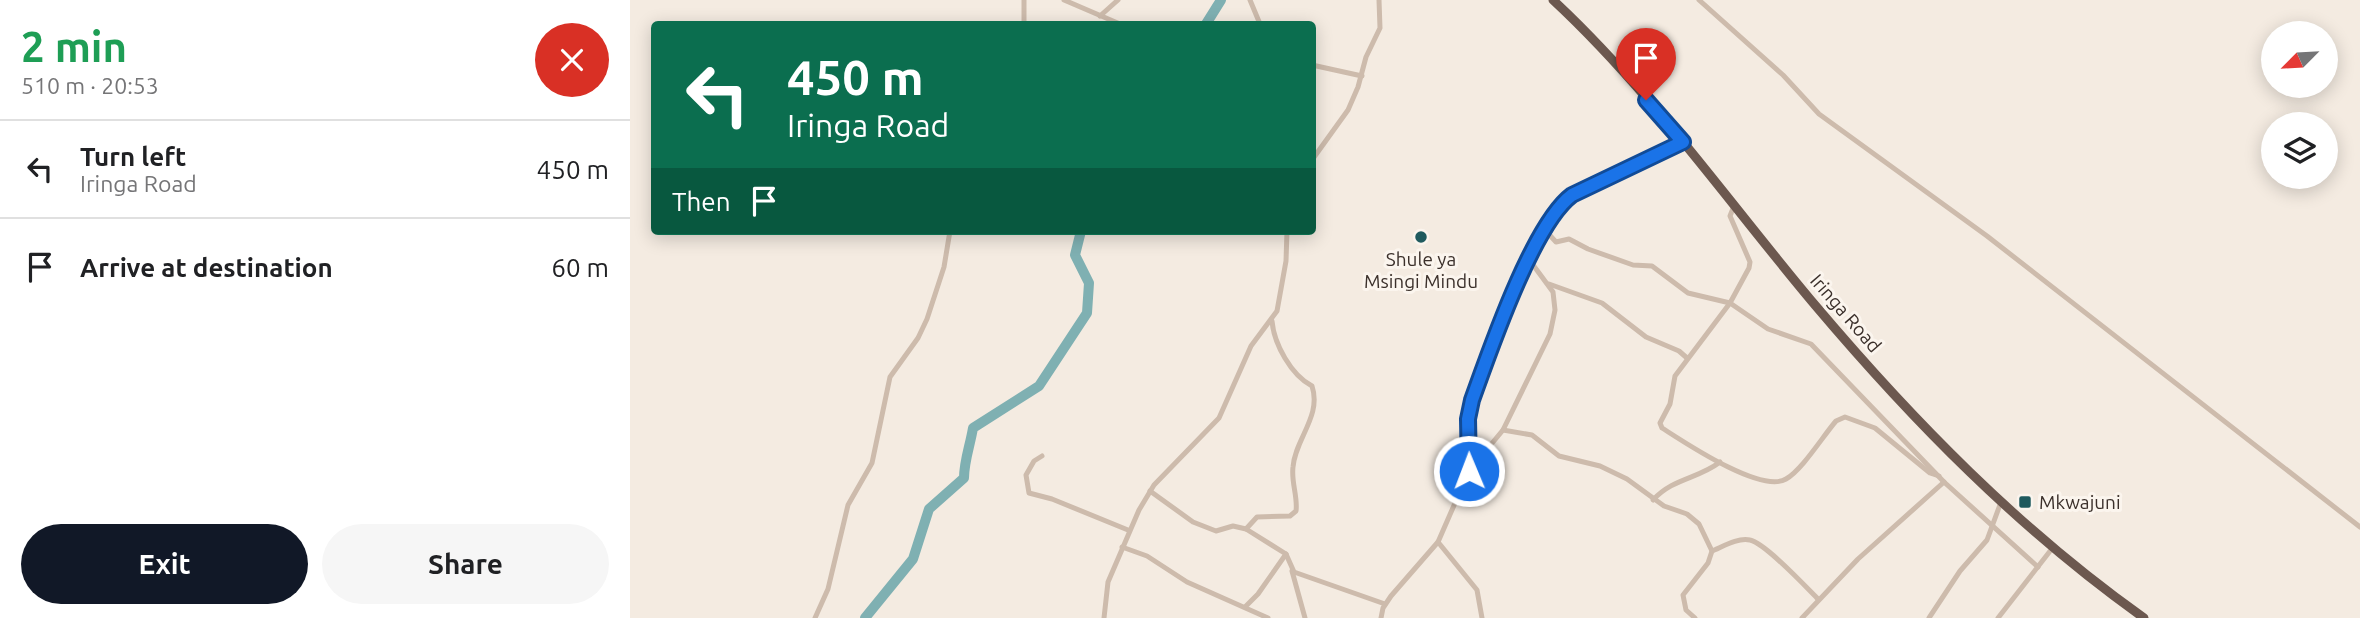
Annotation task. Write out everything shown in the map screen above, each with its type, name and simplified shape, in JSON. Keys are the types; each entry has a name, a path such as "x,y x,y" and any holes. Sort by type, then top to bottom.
{"highway":[{"name":"Iringa Road","path":"1553,0 1683,142 1902,405 2001,502 2131,613 2144,618"}],"street":[{"path":"1024,0 1024,21"},
{"path":"1064,0 1112,21"},
{"path":"1100,16 1118,0"},
{"path":"1250,0 1258,21"},
{"path":"1316,154 1348,110 1362,76 1366,57 1380,28 1379,0"},
{"path":"1699,0 1783,75 1819,114 1987,236 2360,527"},
{"path":"1316,66 1362,76"},
{"path":"1469,471 1469,409 1528,258 1557,208 1572,195 1683,142"},
{"path":"1734,206 1730,216 1750,265 1730,303 1675,376 1661,426 1720,462 1754,479 1773,482 1786,480 1836,421 1845,417 1875,428 1930,473 1939,476"},
{"path":"1545,230 1556,242 1569,239 1588,249 1633,265 1653,266 1688,293 1730,303 1768,329 1811,344 1944,482 2038,567"},
{"path":"815,618 828,589 848,505 872,463 890,377 918,338 927,319 944,267 949,235"},
{"path":"1104,618 1108,582 1128,530 1150,491 1219,418 1251,346 1278,311 1286,265 1287,235"},
{"path":"1381,618 1385,604 1438,542 1469,471 1503,430 1550,334 1555,310 1549,284 1528,258"},
{"path":"1549,284 1602,303 1646,337 1679,351 1687,358"},
{"path":"1246,529 1257,517 1290,516 1296,511 1293,466 1311,419 1314,400 1312,386 1301,380 1275,342 1272,320"},
{"path":"1503,430 1532,435 1559,456 1612,472 1653,499 1692,518 1704,532 1712,551 1709,561 1683,595 1686,610 1695,618"},
{"path":"1042,456 1034,461 1026,475 1029,493 1052,499 1128,530"},
{"path":"1653,499 1673,482 1699,477 1720,462"},
{"path":"1802,618 1818,599 1944,482"},
{"path":"1150,491 1193,522 1216,531 1231,526 1246,529 1286,554 1305,618"},
{"path":"1929,618 1960,571 1981,550 2001,502"},
{"path":"1712,551 1750,540 1790,571 1818,599"},
{"path":"1438,542 1477,590 1482,618"},
{"path":"1998,618 2054,546"},
{"path":"1122,547 1147,556 1186,582 1268,618"},
{"path":"1245,607 1258,594 1286,554"},
{"path":"1292,571 1328,587 1385,604"}],"waterway":[{"path":"1208,21 1221,0"},
{"path":"865,618 913,559 929,509 964,478 973,428 1039,386 1087,313 1089,283 1075,255 1080,235"}],"place":[{"name":"Shule ya Msingi Mindu","path":"1421,237"},
{"name":"Mkwajuni","path":"2025,502"}],"route":[{"path":"1469,471 1468,419 1472,400 1528,258 1557,208 1572,195 1683,142 1646,100"}]}
